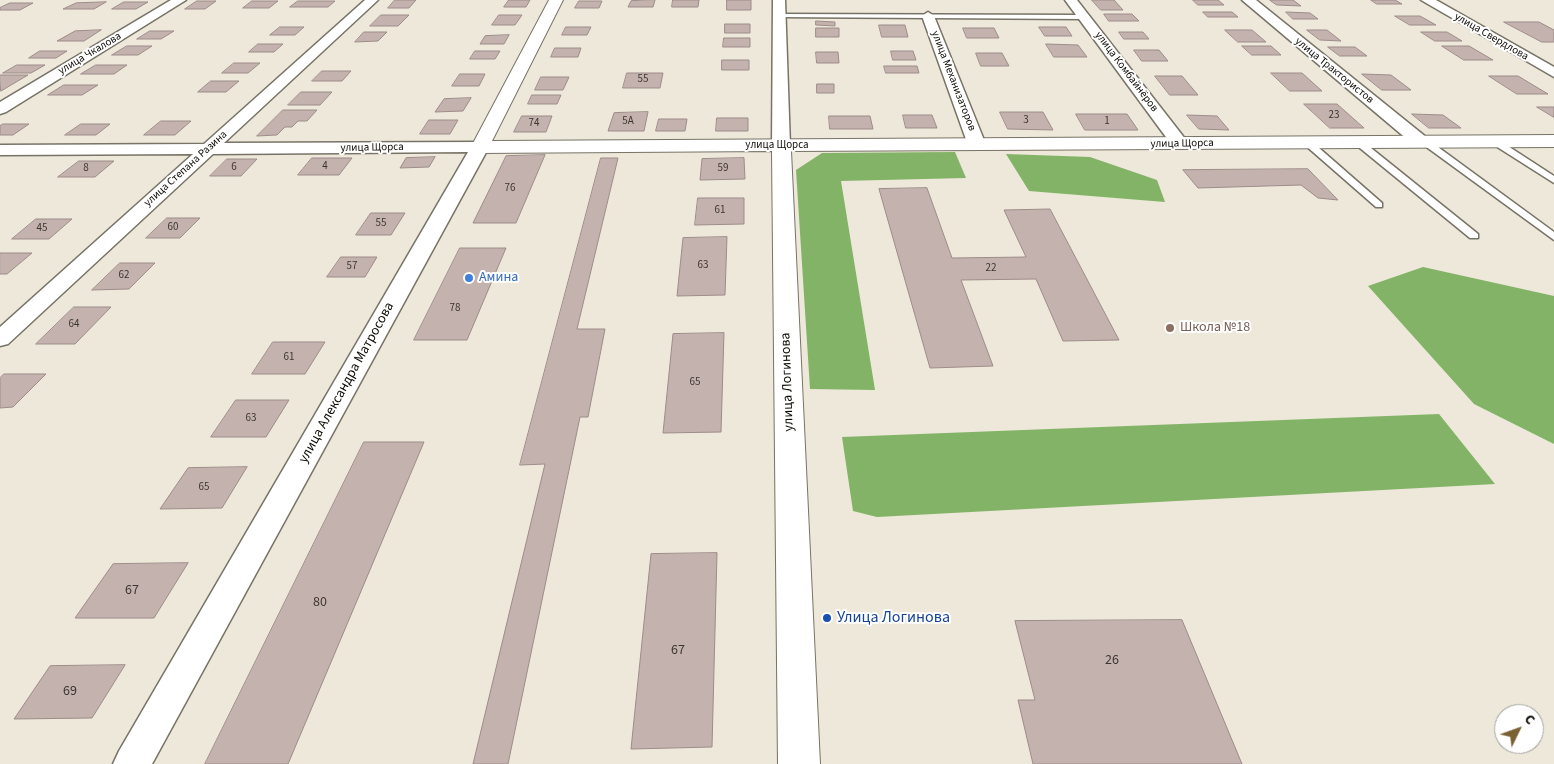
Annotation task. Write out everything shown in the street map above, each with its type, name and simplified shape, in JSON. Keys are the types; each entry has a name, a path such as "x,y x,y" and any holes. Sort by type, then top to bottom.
{"street":[{"name":"улица Чкалова","path":"0,109 180,0"},
{"name":"улица Степана Разина","path":"0,338 372,0"},
{"name":"улица Александра Матросова","path":"132,764 480,147 556,0"},
{"name":"улица Логинова","path":"779,0 781,146 799,764"},
{"name":"улица Комбайнёров","path":"1071,0 1180,144"},
{"name":"улица Трактористов","path":"1248,0 1422,141"},
{"name":"улица Свердлова","path":"1427,0 1554,73"},
{"name":"улица Механизаторов","path":"928,16 977,145"},
{"name":"улица Щорса","path":"0,150 1554,141"}],"lane":[{"path":"779,16 1084,17"},
{"path":"1422,141 1554,237"},
{"path":"1494,141 1554,180"},
{"path":"1308,142 1379,205"},
{"path":"1358,142 1474,236"}],"green space":[{"path":"955,152 966,178 841,181 875,390 810,389 796,170 822,153"},
{"path":"1006,154 1090,157 1157,180 1165,202 1029,191"},
{"path":"1423,267 1554,296 1554,444 1474,404 1368,286"},
{"path":"1439,414 1495,484 877,517 853,511 842,437"}],"building":[{"path":"395,0 416,0 409,8 388,8"},
{"path":"509,0 530,0 526,7 504,7"},
{"path":"655,0 653,7 628,7 631,1"},
{"path":"673,0 699,0 698,7 672,7"},
{"path":"727,0 751,0 751,10 727,10"},
{"path":"1092,0 1114,0 1123,10 1101,10"},
{"path":"1193,0 1218,0 1224,5 1198,5"},
{"path":"1270,0 1293,0 1301,6 1277,5"},
{"path":"1371,0 1395,0 1402,4 1377,4"},
{"path":"197,1 216,1 205,9 185,9"},
{"path":"252,1 278,1 269,8 243,8"},
{"path":"298,1 335,1 328,7 290,7"},
{"path":"579,1 602,1 599,8 575,8"},
{"path":"106,2 94,9 63,9 76,3"},
{"path":"124,2 148,2 136,9 112,9"},
{"path":"10,3 33,3 20,10 0,10 0,8"},
{"path":"1203,12 1232,12 1238,17 1208,17"},
{"path":"1286,12 1310,13 1318,19 1293,19"},
{"path":"1104,14 1132,14 1139,21 1109,21"},
{"path":"381,15 409,15 398,26 370,26"},
{"path":"499,15 522,15 515,25 492,25"},
{"path":"1395,16 1420,16 1436,25 1410,25"},
{"path":"816,21 835,22 835,26 816,25"},
{"path":"1504,22 1539,22 1554,30 1554,42 1542,42"},
{"path":"725,24 750,24 750,33 725,33"},
{"path":"879,25 905,25 908,37 882,37"},
{"path":"280,27 304,27 295,35 270,35"},
{"path":"566,27 591,27 587,35 562,35"},
{"path":"1039,27 1066,27 1072,36 1045,36"},
{"path":"816,28 839,28 839,37 816,37"},
{"path":"963,28 994,28 999,38 967,38"},
{"path":"101,30 84,41 57,41 75,31"},
{"path":"1225,30 1252,30 1266,42 1238,42"},
{"path":"1307,30 1327,30 1341,41 1320,40"},
{"path":"150,31 174,31 161,39 137,39"},
{"path":"364,32 387,32 378,41 355,42"},
{"path":"1119,32 1143,32 1149,39 1124,39"},
{"path":"1421,32 1447,32 1462,41 1435,41"},
{"path":"509,35 504,44 480,44 485,36"},
{"path":"724,38 750,38 750,47 723,47"},
{"path":"258,44 283,44 274,52 249,52"},
{"path":"1046,44 1078,45 1087,57 1054,57"},
{"path":"127,46 152,46 138,55 112,55"},
{"path":"1242,46 1271,46 1281,55 1252,55"},
{"path":"1442,46 1469,46 1493,60 1464,60"},
{"path":"1328,47 1355,47 1367,56 1340,56"},
{"path":"555,48 581,48 578,57 551,57"},
{"path":"1134,50 1159,50 1168,61 1142,61"},
{"path":"40,51 67,51 56,58 29,58"},
{"path":"475,51 500,51 495,59 470,59"},
{"path":"891,51 913,51 916,60 893,60"},
{"path":"816,52 838,52 839,63 817,63"},
{"path":"976,53 1002,53 1009,66 981,66"},
{"path":"722,60 749,60 749,70 722,70"},
{"path":"234,63 260,63 248,73 222,73"},
{"path":"17,65 45,65 31,73 3,73"},
{"path":"96,65 127,65 114,74 81,74"},
{"path":"884,66 917,66 919,73 886,73"},
{"path":"322,71 351,71 342,81 312,81"},
{"path":"627,73 663,73 660,88 623,88"},
{"path":"1271,73 1302,73 1322,91 1290,91"},
{"path":"460,74 485,74 479,86 452,86"},
{"path":"1362,74 1391,75 1411,90 1382,90"},
{"path":"0,75 28,75 1,91"},
{"path":"1155,76 1182,76 1198,95 1170,95"},
{"path":"1489,76 1518,76 1548,94 1517,94"},
{"path":"541,77 569,77 563,90 535,90"},
{"path":"211,81 239,81 226,92 198,92"},
{"path":"817,84 834,84 834,93 817,93"},
{"path":"64,85 98,85 82,95 48,95"},
{"path":"301,92 332,92 320,105 288,105"},
{"path":"532,95 561,95 557,104 528,104"},
{"path":"471,98 463,111 435,112 444,99"},
{"path":"1304,104 1337,104 1364,128 1330,128"},
{"path":"1537,107 1554,107 1554,117"},
{"path":"283,110 317,110 307,121 298,121 292,127 285,127 277,135 257,136"},
{"path":"648,112 644,131 608,131 614,113"},
{"path":"1000,112 1043,112 1053,130 1008,129"},
{"path":"1076,114 1127,114 1138,130 1085,130"},
{"path":"1412,114 1443,115 1461,128 1429,128"},
{"path":"903,115 932,115 937,128 906,128"},
{"path":"1187,115 1217,116 1229,130 1199,129"},
{"path":"522,116 552,116 546,132 514,132"},
{"path":"829,116 870,116 873,129 830,129"},
{"path":"717,118 748,118 748,131 716,131"},
{"path":"659,119 687,119 685,131 656,131"},
{"path":"429,120 458,120 450,134 420,134"},
{"path":"161,121 191,121 175,135 144,135"},
{"path":"3,124 29,124 13,135 0,135 0,126"},
{"path":"81,124 110,124 96,135 65,135"},
{"path":"545,155 516,223 473,223 506,156"},
{"path":"435,157 429,167 400,168 406,158"},
{"path":"312,158 352,158 339,175 298,175"},
{"path":"601,158 618,158 577,329 605,329 588,417 580,417 508,764 473,764 545,464 520,465"},
{"path":"744,158 745,179 700,180 702,159"},
{"path":"227,159 257,159 241,176 210,176"},
{"path":"79,161 114,161 95,177 58,177"},
{"path":"1308,169 1338,200 1318,198 1301,185 1198,188 1183,170"},
{"path":"927,188 952,258 1026,257 1004,210 1050,209 1119,340 1063,341 1036,279 961,280 993,366 930,368 879,189"},
{"path":"698,198 744,198 744,224 695,225"},
{"path":"371,213 405,213 391,235 356,235"},
{"path":"167,218 200,218 180,238 146,238"},
{"path":"36,219 72,219 49,239 12,239"},
{"path":"727,237 725,295 677,296 683,238"},
{"path":"460,248 506,248 467,340 414,340"},
{"path":"0,253 32,253 7,274 0,274"},
{"path":"341,257 377,257 365,277 327,277"},
{"path":"120,263 155,263 129,289 92,290"},
{"path":"74,307 111,307 75,344 36,344"},
{"path":"724,333 721,432 663,433 673,334"},
{"path":"273,342 325,342 305,374 252,374"},
{"path":"4,374 46,374 13,407 0,408 0,378"},
{"path":"236,400 289,400 266,437 211,437"},
{"path":"364,442 424,442 288,764 205,764"},
{"path":"247,467 222,508 160,509 188,468"},
{"path":"717,553 712,747 631,749 651,554"},
{"path":"188,563 154,618 75,618 113,564"},
{"path":"1182,620 1242,764 1033,764 1018,700 1035,700 1015,621"},
{"path":"125,665 92,718 14,719 50,666"}],"place":[{"name":"Амина","path":"469,278"},
{"name":"Школа №18","path":"1170,328"},
{"name":"Улица Логинова","path":"827,618"}]}
